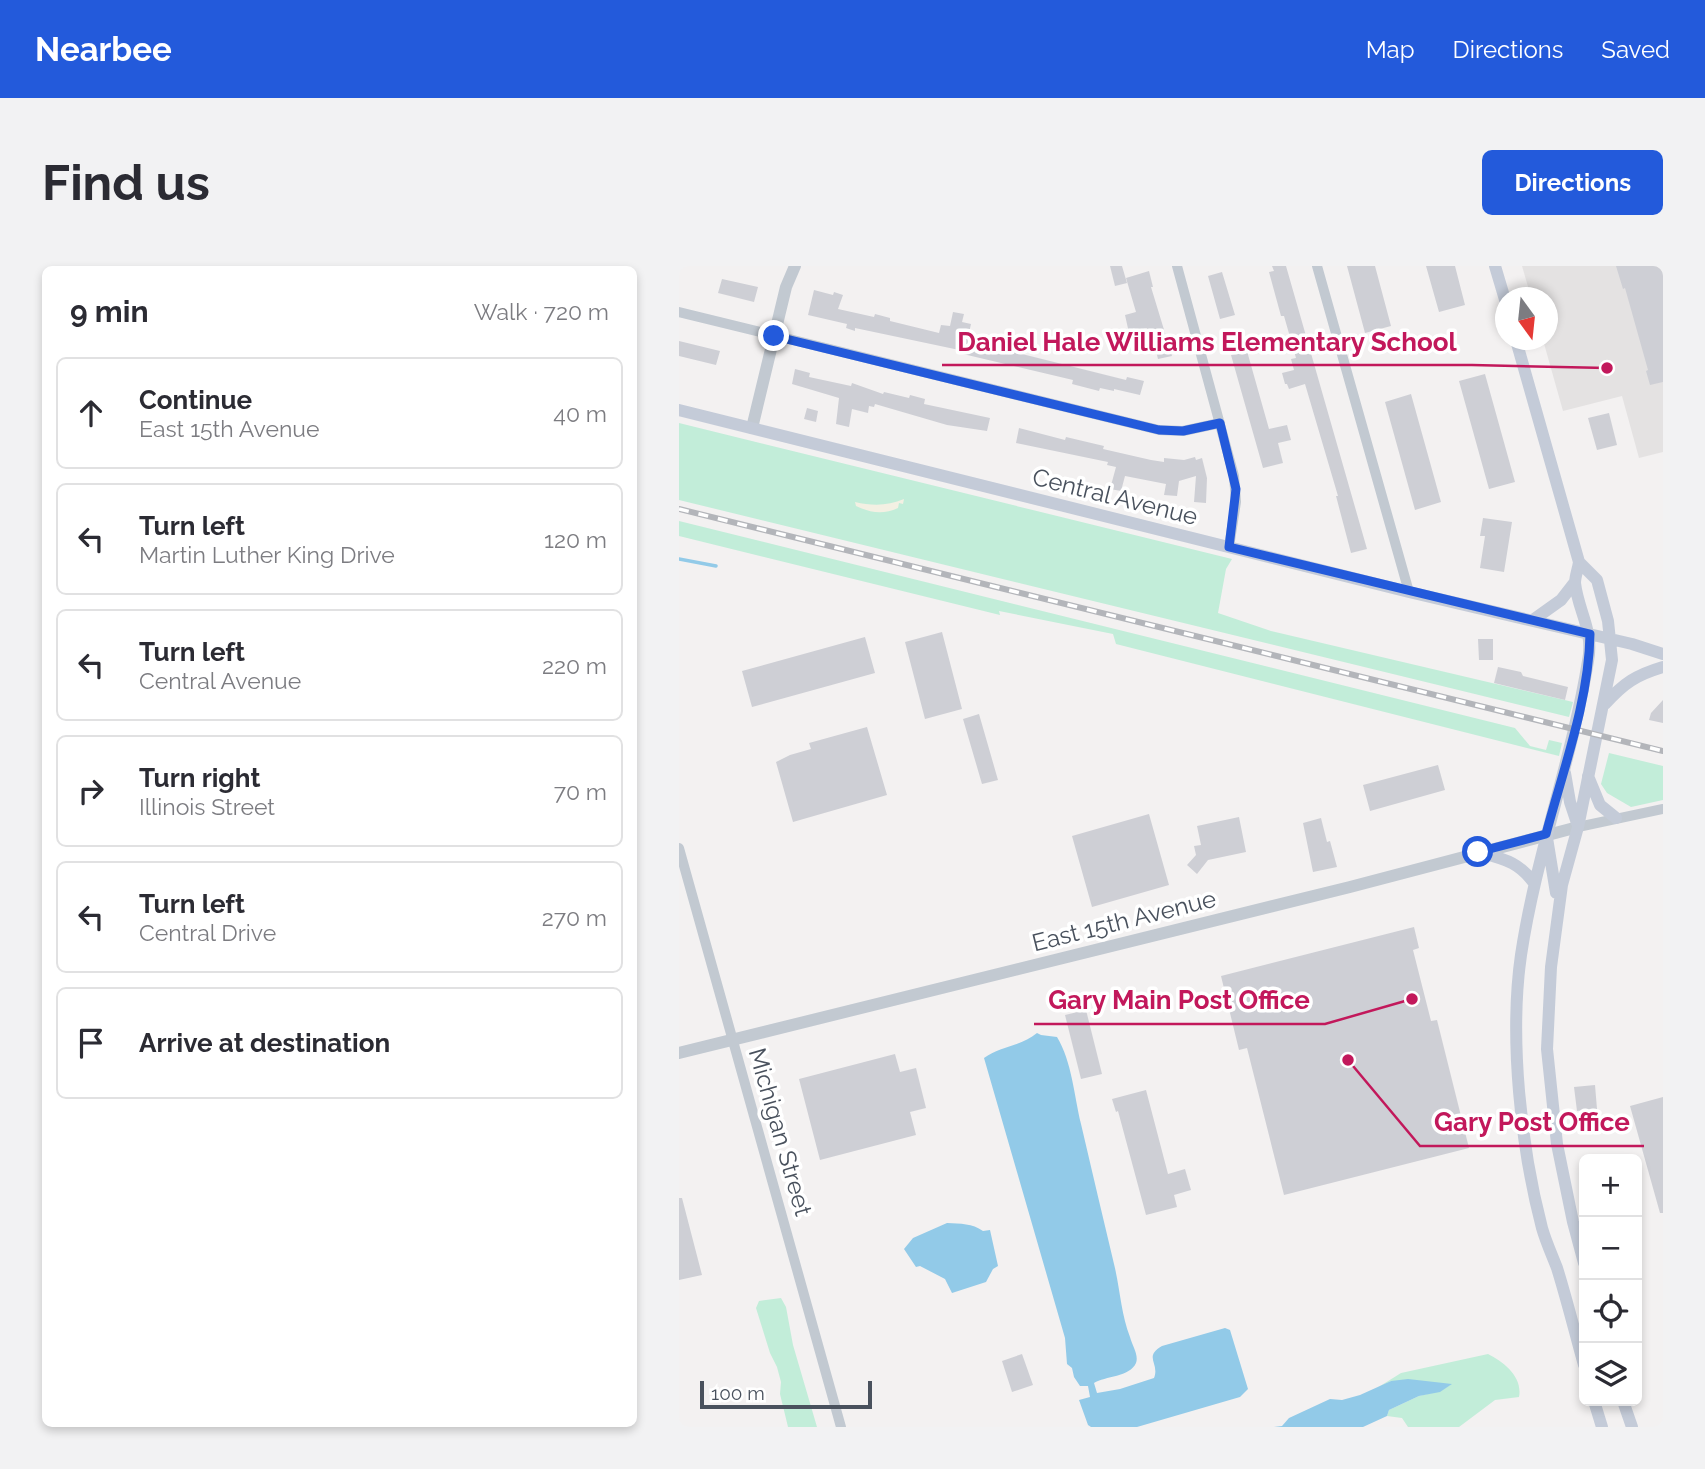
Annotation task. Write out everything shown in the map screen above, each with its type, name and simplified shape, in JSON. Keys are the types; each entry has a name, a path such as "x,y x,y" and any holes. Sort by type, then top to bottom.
{"main road":[{"path":"1495,266 1501,287"},
{"path":"1519,350 1579,562 1575,582 1561,600 1533,620"},
{"name":"Central Avenue","path":"679,410 1663,654"},
{"path":"1579,562 1597,580 1611,639 1612,660 1578,827 1562,885 1548,1005 1551,1098 1565,1188 1579,1243"},
{"path":"1575,582 1590,634 1589,656 1534,883 1518,977 1518,1060 1523,1128 1543,1230 1579,1347"},
{"path":"1602,707 1623,683 1663,667"},
{"path":"1564,765 1570,802 1578,827"},
{"path":"1587,776 1600,805 1616,818"},
{"path":"1546,834 1556,881 1557,922"},
{"path":"1478,852 1514,862 1534,883"},
{"path":"1596,1406 1602,1427"},
{"path":"1625,1406 1632,1427"}],"street":[{"path":"753,428 786,287 795,266"},
{"path":"1177,266 1236,489 1229,547"},
{"path":"1317,266 1409,592"},
{"path":"679,312 1159,430 1183,431 1220,423"},
{"path":"1578,827 1663,809"},
{"name":"East 15th Avenue","path":"679,1053 1350,887 1578,827"},
{"name":"Michigan Street","path":"679,848 841,1427"}],"shaded area":[{"path":"1522,266 1663,266 1663,452 1639,458 1622,396 1563,411 1546,350 1558,350 1558,287 1528,287"}],"green space":[{"path":"679,423 1232,559 1226,569 1218,613 1271,631 1573,702 1569,717 679,500"},
{"path":"679,521 1515,728 1530,746 1546,750 1549,740 1562,743 1559,756 1116,644 1113,634 999,611 1000,615 679,536"},
{"path":"1609,753 1663,766 1663,800 1631,807 1607,793 1601,784"},
{"path":"781,1298 786,1307 793,1345 817,1427 788,1427 777,1367 756,1308 759,1301"},
{"path":"1488,1354 1511,1371 1518,1383 1519,1397 1495,1400 1459,1427 1408,1427 1402,1418 1387,1416 1389,1410 1450,1385 1391,1381 1377,1388 1401,1373"}],"sand":[{"path":"904,499 898,508 882,512 861,508 856,506 855,502 880,505"}],"water":[{"path":"1037,1033 1057,1037 1066,1057 1125,1319 1137,1357 1133,1368 1094,1383 1097,1393 1154,1378 1153,1357 1156,1350 1162,1346 1225,1328 1230,1330 1248,1389 1240,1397 1137,1427 1088,1425 1079,1400 1090,1397 1088,1386 1080,1386 1072,1368 1067,1364 1065,1338 984,1058 1025,1041"},
{"path":"947,1223 970,1225 983,1231 990,1230 998,1266 993,1269 986,1282 952,1293 945,1279 920,1266 916,1267 904,1249 913,1238"},
{"path":"1408,1379 1452,1384 1440,1392 1419,1396 1389,1410 1387,1416 1363,1427 1274,1427 1282,1426 1289,1418 1330,1399 1342,1400 1391,1381"}],"building":[{"path":"1110,266 1122,266 1127,283 1115,286"},
{"path":"1272,266 1286,266 1367,549 1351,553 1338,496 1305,384 1289,389 1285,384 1282,373 1294,370 1291,359 1296,358 1269,272 1274,271"},
{"path":"1347,266 1375,266 1391,326 1365,333"},
{"path":"1426,266 1455,266 1465,305 1439,312"},
{"path":"1616,266 1663,266 1663,382 1650,385 1625,288 1623,289"},
{"path":"1149,271 1151,287 1172,356 1158,359 1152,335 1149,336 1147,328 1129,333 1125,315 1136,312 1126,278"},
{"path":"1222,272 1235,315 1220,319 1208,276"},
{"path":"722,279 758,287 754,302 718,293"},
{"path":"814,290 843,295 838,309 874,317 875,314 890,318 890,321 939,333 941,325 950,326 953,312 964,314 962,322 971,324 969,333 1000,341 998,348 1126,380 1127,377 1144,381 1140,395 1114,389 1100,388 1099,391 1072,384 1073,380 963,354 964,351 855,328 855,331 846,328 847,324 808,315"},
{"path":"679,341 720,351 716,365 679,356"},
{"path":"1247,351 1269,429 1287,425 1291,440 1278,443 1283,463 1263,468 1231,355"},
{"path":"795,369 810,373 809,377 851,386 852,383 883,394 884,392 909,398 910,395 925,399 924,404 990,418 987,431 947,425 875,404 874,407 869,406 868,413 852,409 849,427 836,424 839,398 792,384"},
{"path":"1485,374 1515,482 1489,489 1459,381"},
{"path":"1411,394 1441,502 1415,510 1385,402"},
{"path":"807,408 818,411 816,422 804,419"},
{"path":"1609,413 1617,445 1597,450 1588,418"},
{"path":"1019,428 1065,440 1066,437 1104,446 1103,449 1151,460 1164,462 1164,458 1202,458 1207,478 1206,503 1194,502 1196,476 1179,481 1177,496 1164,495 1166,484 1125,476 1121,491 1110,489 1116,467 1107,465 1108,462 1016,443"},
{"path":"1483,518 1512,522 1504,572 1480,568 1485,536 1480,536"},
{"path":"942,632 962,709 925,719 905,642"},
{"path":"865,637 875,673 752,707 742,671"},
{"path":"1478,639 1493,639 1493,660 1479,660"},
{"path":"1498,667 1568,687 1565,700 1494,683"},
{"path":"1663,700 1663,723 1649,720 1651,713"},
{"path":"979,714 998,780 982,784 963,719"},
{"path":"867,727 887,795 793,822 776,762 811,749 809,743"},
{"path":"1438,765 1445,790 1370,811 1363,785"},
{"path":"1149,814 1169,885 1092,907 1072,836"},
{"path":"1239,817 1246,852 1208,860 1197,874 1187,865 1196,855 1194,846 1201,845 1197,826"},
{"path":"1321,818 1337,867 1313,872 1303,823"},
{"path":"1414,927 1419,948 1413,950 1431,1021 1437,1020 1469,1148 1284,1195 1247,1048 1239,1050 1221,976"},
{"path":"1086,1010 1102,1074 1081,1079 1065,1015"},
{"path":"895,1054 900,1072 916,1068 926,1108 910,1112 916,1135 820,1160 799,1079"},
{"path":"1595,1085 1597,1109 1577,1111 1574,1087"},
{"path":"1146,1090 1168,1174 1185,1169 1191,1190 1174,1195 1177,1207 1146,1215 1118,1111 1116,1112 1112,1099"},
{"path":"1663,1097 1663,1213 1660,1213 1630,1106"},
{"path":"679,1198 682,1198 702,1275 679,1280"},
{"path":"1022,1354 1033,1385 1012,1392 1002,1361"}],"waterway":[{"path":"679,559 716,566"}],"railway":[{"path":"679,509 1663,751"}],"place":[{"name":"Daniel Hale Williams Elementary School","path":"1607,368"},
{"name":"Gary Main Post Office","path":"1412,999"},
{"name":"Gary Post Office","path":"1348,1060"}],"route":[{"path":"774,336 1133,425 1175,432 1220,423 1236,489 1229,547 1590,634 1583,689 1546,834 1478,852"}]}
